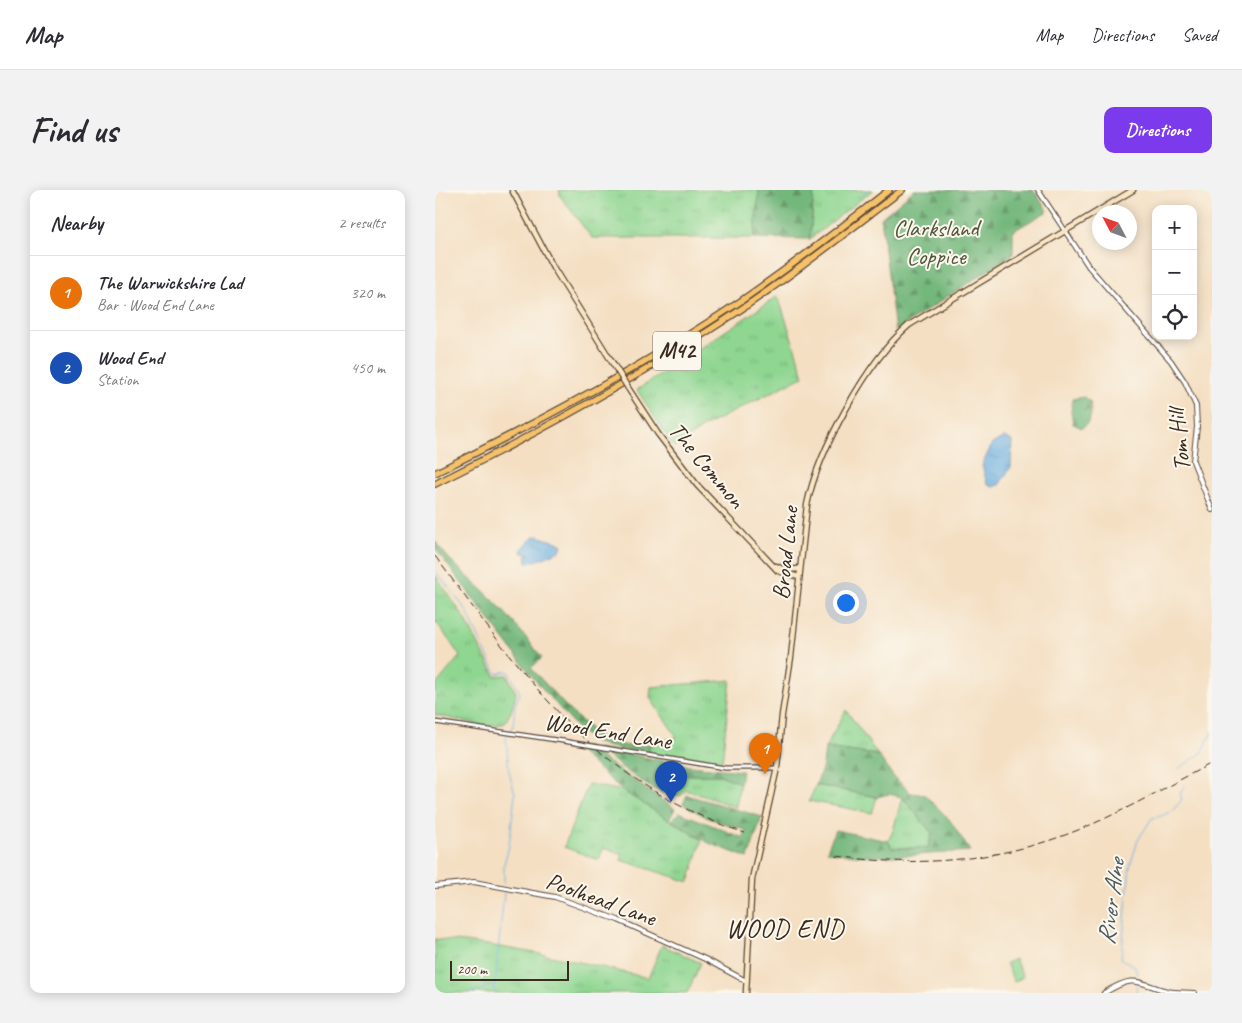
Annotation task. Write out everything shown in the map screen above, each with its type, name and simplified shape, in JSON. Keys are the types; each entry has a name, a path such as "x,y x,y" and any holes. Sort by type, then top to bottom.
{"highway":[{"name":"M42","path":"435,473 556,412 663,349 745,297 825,240 889,190"},
{"name":"M42","path":"435,484 603,395 677,350 758,298 902,190"}],"main road":[{"name":"The Common","path":"512,190 553,267 658,434 692,479 781,573 799,577"},
{"name":"Broad Lane","path":"746,993 753,872 777,768 807,505 812,484 840,422 874,363 897,335 909,325 1065,229 1133,190"},
{"name":"The Common","path":"767,558 779,568 799,569"}],"street":[{"name":"Tom Hill","path":"1037,190 1089,267 1171,361 1185,382 1194,401 1197,418 1193,461 1212,510"},
{"name":"Wood End Lane","path":"435,722 725,768 777,768"},
{"name":"Poolhead Lane","path":"435,886 474,882 555,897 618,920 705,959 746,981"},
{"path":"1104,993 1119,984 1133,980 1147,982 1169,991 1195,993"}],"green space":[{"path":"559,190 759,190 754,238 592,238 560,196"},
{"path":"759,190 814,190 810,239 754,238"},
{"path":"814,190 873,190 810,239"},
{"name":"Clarksland Coppice","path":"914,190 1033,190 1048,211 1013,231 1013,254 895,331 881,218"},
{"path":"778,296 804,376 707,425 674,447 637,390"},
{"path":"1084,397 1090,402 1091,413 1088,423 1082,428 1073,424 1071,411 1073,399"},
{"path":"435,541 457,566 497,604 531,644 542,658 531,668 571,712 606,742 635,747 649,744 649,754 609,747 595,742 580,731 534,679 435,548"},
{"path":"435,575 464,617 495,676 507,675 516,693 511,712 504,724 486,726 435,715 435,686 460,656 437,623 435,625"},
{"path":"731,680 722,762 649,754 649,744 677,737 650,698 651,687"},
{"path":"846,710 878,755 825,748"},
{"path":"573,746 586,747 675,809 669,820 623,791"},
{"path":"597,748 690,766 742,771 740,783 720,775 686,775 667,794 642,782"},
{"path":"825,748 878,755 893,776 911,793 925,795 949,819 970,851 862,856 827,851 835,830 888,841 892,848 928,848 932,833 902,797 889,794 877,797 816,785 823,766"},
{"path":"686,775 720,775 740,783 736,807 686,790 681,796 667,794"},
{"path":"588,784 623,791 702,840 689,882 621,860 622,854 603,848 599,860 564,847"},
{"path":"816,785 877,797 872,813 809,801"},
{"path":"687,795 762,817 748,858 709,843 671,820 679,812 743,838 746,830 708,818 683,804"},
{"path":"902,797 932,833 928,848 892,848 888,841 893,831"},
{"path":"435,939 516,949 648,978 662,945 701,963 687,993 435,993"},
{"path":"1015,959 1023,977 1014,982 1006,963"}],"water":[{"path":"1004,437 1012,441 1011,467 999,485 993,487 987,484 982,465 992,444"},
{"path":"539,536 562,545 560,551 540,560 527,562 526,556 530,554 522,553 521,550 533,537"}],"waterway":[{"path":"863,190 866,195"},
{"path":"435,570 466,610 496,674 508,671 520,693 515,705 513,726 506,738 509,771 515,794 509,846 504,864 504,883"},
{"name":"River Alne","path":"1178,769 1202,753 1212,732"},
{"name":"River Alne","path":"1137,976 1135,966 1121,959 1130,866 1138,840 1152,818 1166,814 1176,807 1182,799 1180,794 1185,785"},
{"path":"494,993 504,893"},
{"path":"470,993 495,984"},
{"name":"River Alne","path":"1136,993 1137,984"}],"railway":[{"path":"435,556 533,684 567,721 604,755 646,786 692,812 745,833"},
{"path":"836,856 867,860 930,861 992,855 1023,848 1053,839 1099,821 1212,763"}],"place":[{"name":"The Warwickshire Lad","path":"765,774"},
{"name":"Wood End","path":"671,802"}],"district":[{"name":"WOOD END","path":"785,928"}]}
